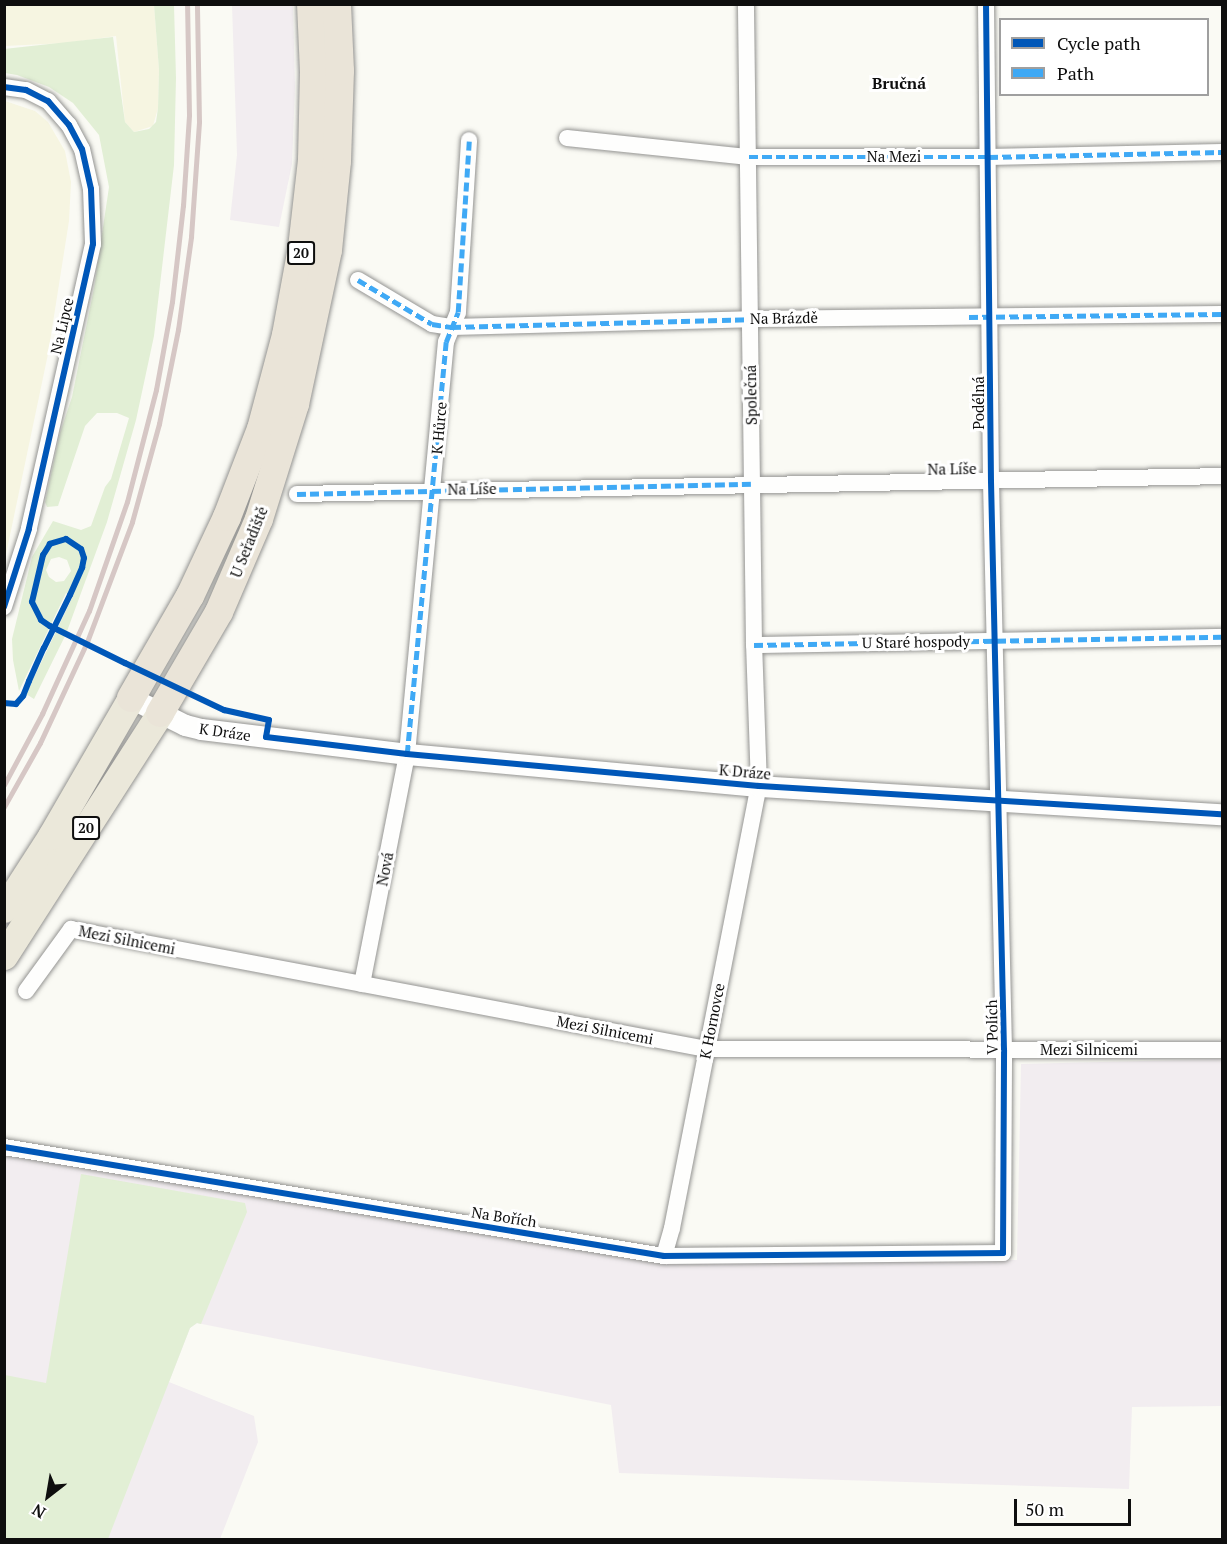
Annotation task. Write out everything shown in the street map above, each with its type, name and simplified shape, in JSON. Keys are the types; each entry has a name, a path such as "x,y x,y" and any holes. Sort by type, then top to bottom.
{"highway":[{"name":"20","path":"311,4 327,72"},
{"name":"20","path":"327,72 337,4"},
{"name":"U Seřadiště","path":"131,698 195,586 228,517 261,429 286,334 302,248 312,160 327,72"},
{"name":"U Seřadiště","path":"160,713 219,612 259,519 287,435 315,320 328,250 337,161 327,72"}],"main road":[{"name":"U Seřadiště","path":"4,909 51,836 131,698"},
{"name":"U Seřadiště","path":"4,956 160,713"}],"street":[{"name":"Společná","path":"746,4 754,645 759,786"},
{"name":"Podélná","path":"986,4 991,481 1000,801"},
{"name":"Na Lipce","path":"4,87 26,90 48,101 69,125 82,149 91,189 93,243 28,529 4,608"},
{"name":"Na Mezi","path":"567,138 749,158 989,157 1222,152"},
{"name":"K Hůrce","path":"407,753 446,342 458,312 469,140"},
{"name":"Na Brázdě","path":"358,280 432,324 452,327 750,319 1222,314"},
{"name":"Na Líše","path":"297,494 433,489 1222,476"},
{"name":"U Staré hospody","path":"754,645 1222,637"},
{"name":"K Dráze","path":"131,698 160,713 201,729 407,753 759,786 1222,814"},
{"name":"Nová","path":"362,984 407,753"},
{"name":"K Hornovce","path":"663,1256 672,1228 759,786"},
{"name":"V Polích","path":"1000,801 1004,1050 1003,1253"},
{"name":"Mezi Silnicemi","path":"26,991 71,929 706,1049 1222,1050"},
{"name":"Na Bořích","path":"4,1147 663,1256 1003,1253"}],"shaded area":[{"path":"232,5 293,5 295,87 292,164 279,227 230,220 237,155"},
{"path":"1222,1059 1222,1406 1132,1407 1129,1489 619,1473 611,1405 197,1323 190,1328 169,1382 254,1416 258,1442 220,1539 5,1539 4,1154 644,1260 1017,1260 1021,1064"}],"green space":[{"path":"4,5 154,5 159,70 158,108 153,126 134,132 125,122 116,36 66,43 5,46"},
{"path":"154,5 174,5 176,78 174,165 154,336 136,420 107,522 66,634 34,699 26,694 73,596 66,593 19,691 13,660 12,639 32,557 53,521 81,530 91,526 105,487 111,479 129,418 117,413 97,413 85,426 58,506 47,507 45,502 60,433 72,397 94,288 109,187 99,135 73,103 49,87 5,73 4,49 113,37 125,122 134,132 149,129 156,122 159,70","holes":["59,557 67,560 71,571 64,581 56,582 49,577 46,570 51,559"]},
{"path":"5,101 35,111 48,122 65,151 71,182 69,221 48,354 5,559"},
{"path":"81,1174 245,1203 247,1212 201,1324 197,1323 190,1328 108,1539 5,1539 5,1375 46,1383"}],"railway":[{"path":"4,785 42,714 89,611 127,502 156,390 172,302 183,206 189,115 187,4"},
{"path":"4,807 40,743 87,642 132,522 159,424 178,330 191,237 199,122 197,4"}],"marked path":[{"path":"407,754 446,342 458,312 469,140"},
{"path":"749,157 989,157 1222,152"},
{"path":"358,280 432,324 452,327 750,319"},
{"path":"969,317 1222,314"},
{"path":"297,494 753,484"},
{"path":"754,645 1222,637"}],"cycle path":[{"path":"4,1147 664,1256 1003,1253 1004,1050 991,481 986,4"},
{"path":"4,87 26,90 48,101 69,125 82,149 91,189 93,244 29,529 4,607"},
{"path":"4,703 16,704 23,696 44,648 70,595 82,568 84,558 81,549 66,539 50,544 43,555 32,602 41,620 50,626 125,663 224,710 269,720 266,737 407,754 759,786 1222,814"}],"district":[{"name":"Bručná","path":"899,83"}]}
